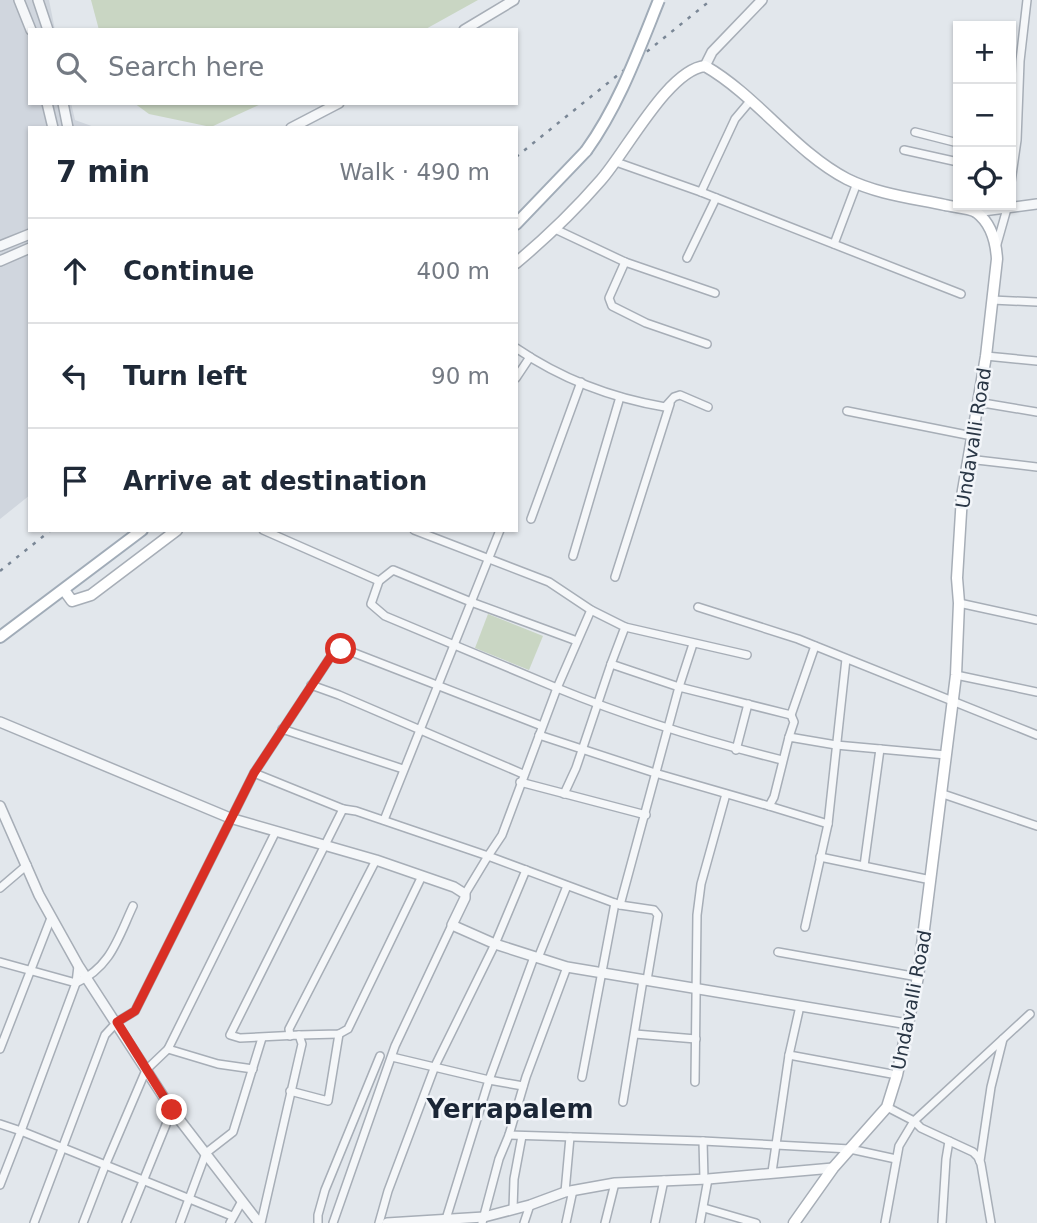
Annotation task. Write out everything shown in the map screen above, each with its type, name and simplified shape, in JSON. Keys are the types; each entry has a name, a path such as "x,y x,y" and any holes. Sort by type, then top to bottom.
{"main road":[{"path":"518,222 586,151 603,127 619,98 659,0"},
{"path":"518,262 555,229 616,162 650,109 689,71 705,66 726,78 821,162 848,179 883,192 975,212 991,231 997,244"},
{"name":"Undavalli Road","path":"794,1223 833,1168 887,1107 897,1075 918,977 956,675 959,532 968,459 986,356 997,244"},
{"path":"0,637 139,532"},
{"path":"64,590 72,601 91,595 174,532"}],"street":[{"path":"19,0 30,28"},
{"path":"38,0 47,28"},
{"path":"467,28 514,0"},
{"path":"705,66 712,52 762,0"},
{"path":"1015,147 1027,0"},
{"path":"701,192 735,119 751,100"},
{"path":"47,105 53,126"},
{"path":"63,105 68,126"},
{"path":"295,126 335,105"},
{"path":"915,132 953,142"},
{"path":"904,150 953,161"},
{"path":"616,162 701,192 961,294"},
{"path":"834,244 857,183"},
{"path":"687,258 716,198"},
{"path":"1016,205 1037,204"},
{"path":"975,212 986,210"},
{"path":"997,244 1007,210"},
{"path":"555,229 625,262 715,293"},
{"path":"0,246 28,235"},
{"path":"0,261 28,249"},
{"path":"625,262 609,298 612,306 646,323 707,344"},
{"path":"992,300 1037,302"},
{"path":"518,349 581,382 620,397 663,407 670,404"},
{"path":"986,356 1037,361"},
{"path":"518,375 530,357"},
{"path":"531,519 581,382"},
{"path":"615,577 670,404 674,397 680,395 708,407"},
{"path":"573,556 620,397"},
{"path":"977,402 1037,412"},
{"path":"847,411 972,436"},
{"path":"968,459 1037,467"},
{"path":"268,532 379,581"},
{"path":"419,532 549,582 591,610 625,627 747,655"},
{"path":"384,820 499,532"},
{"path":"577,641 471,603 393,570 379,581 371,604 385,616 598,705 736,750 782,761"},
{"path":"959,603 1037,620"},
{"path":"698,607 865,664 1037,736"},
{"path":"333,1223 395,1046 465,894 502,835 538,735 591,610"},
{"path":"564,794 625,627"},
{"path":"582,1077 601,973 618,904 646,815 667,728 692,644"},
{"path":"769,806 774,797 794,722 792,715 815,646"},
{"path":"34,1223 105,1035 117,1022 135,1011 254,773 335,650 340,648 542,726"},
{"path":"805,927 828,824 846,659"},
{"path":"611,664 679,687 792,715"},
{"path":"956,675 1037,692"},
{"path":"311,685 523,774"},
{"path":"736,750 748,704"},
{"path":"0,722 230,818 376,860 454,887 465,894"},
{"path":"282,729 403,769"},
{"path":"538,735 828,824"},
{"path":"789,737 836,745 946,755"},
{"path":"864,866 880,749"},
{"path":"254,773 343,810 356,811 384,820 488,856 566,887 618,904 658,913 623,1102"},
{"path":"520,782 646,815"},
{"path":"695,1082 695,947 701,884 726,794"},
{"path":"943,794 1037,826"},
{"path":"0,806 51,918 78,965 172,1110 260,1223"},
{"path":"343,810 230,1035 233,1038 340,1034 348,1029 422,876"},
{"path":"83,1223 146,1070 168,1049 275,833"},
{"path":"820,857 931,880"},
{"path":"290,1036 289,1028 376,860"},
{"path":"0,888 27,865"},
{"path":"379,1223 388,1191 435,1066 495,944 526,870"},
{"path":"446,1219 489,1080 566,887"},
{"path":"0,961 76,983 88,978 104,965 133,906"},
{"path":"0,1049 51,918"},
{"path":"452,925 495,944 567,967 908,1024"},
{"path":"778,952 918,977"},
{"path":"0,1185 76,983 78,965"},
{"path":"483,1220 499,1159 523,1086 567,967"},
{"path":"772,1172 789,1055 800,1006"},
{"path":"885,1223 899,1146 914,1121 1030,1014"},
{"path":"290,1091 328,1101 340,1034"},
{"path":"635,1034 696,1039"},
{"path":"260,1223 302,1044 299,1035"},
{"path":"180,1223 206,1153 233,1132 262,1038"},
{"path":"991,1223 980,1161 991,1087 1003,1039"},
{"path":"168,1049 219,1065 253,1069"},
{"path":"789,1055 897,1075"},
{"path":"318,1223 325,1190 380,1056"},
{"path":"392,1057 523,1086"},
{"path":"887,1107 914,1121 921,1128 973,1152 980,1161"},
{"path":"126,1223 172,1110"},
{"path":"0,1124 189,1198 231,1220 242,1201"},
{"path":"509,1135 850,1149 896,1159"},
{"path":"513,1209 514,1179 522,1136"},
{"path":"566,1223 570,1137"},
{"path":"701,1223 706,1179 703,1141"},
{"path":"942,1223 949,1141"},
{"path":"387,1223 446,1219 483,1220 569,1191 614,1183 706,1179 833,1168"},
{"path":"655,1223 664,1180"},
{"path":"605,1223 614,1183"},
{"path":"524,1223 530,1205"},
{"path":"704,1208 755,1223"}],"shaded area":[{"path":"0,0 49,0 55,28 28,28 28,105 71,105 75,120 92,126 28,126 28,497 0,519"}],"green space":[{"path":"91,0 478,0 428,28 98,28"},
{"path":"137,105 259,105 213,126 149,114"},
{"path":"488,614 543,636 529,670 475,648"}],"railway":[{"path":"518,155 711,0"},
{"path":"0,571 49,532"}],"district":[{"name":"Yerrapalem","path":"510,1109"}],"route":[{"path":"172,1110 117,1022 135,1011 254,773 318,674 335,650 341,649"}]}
